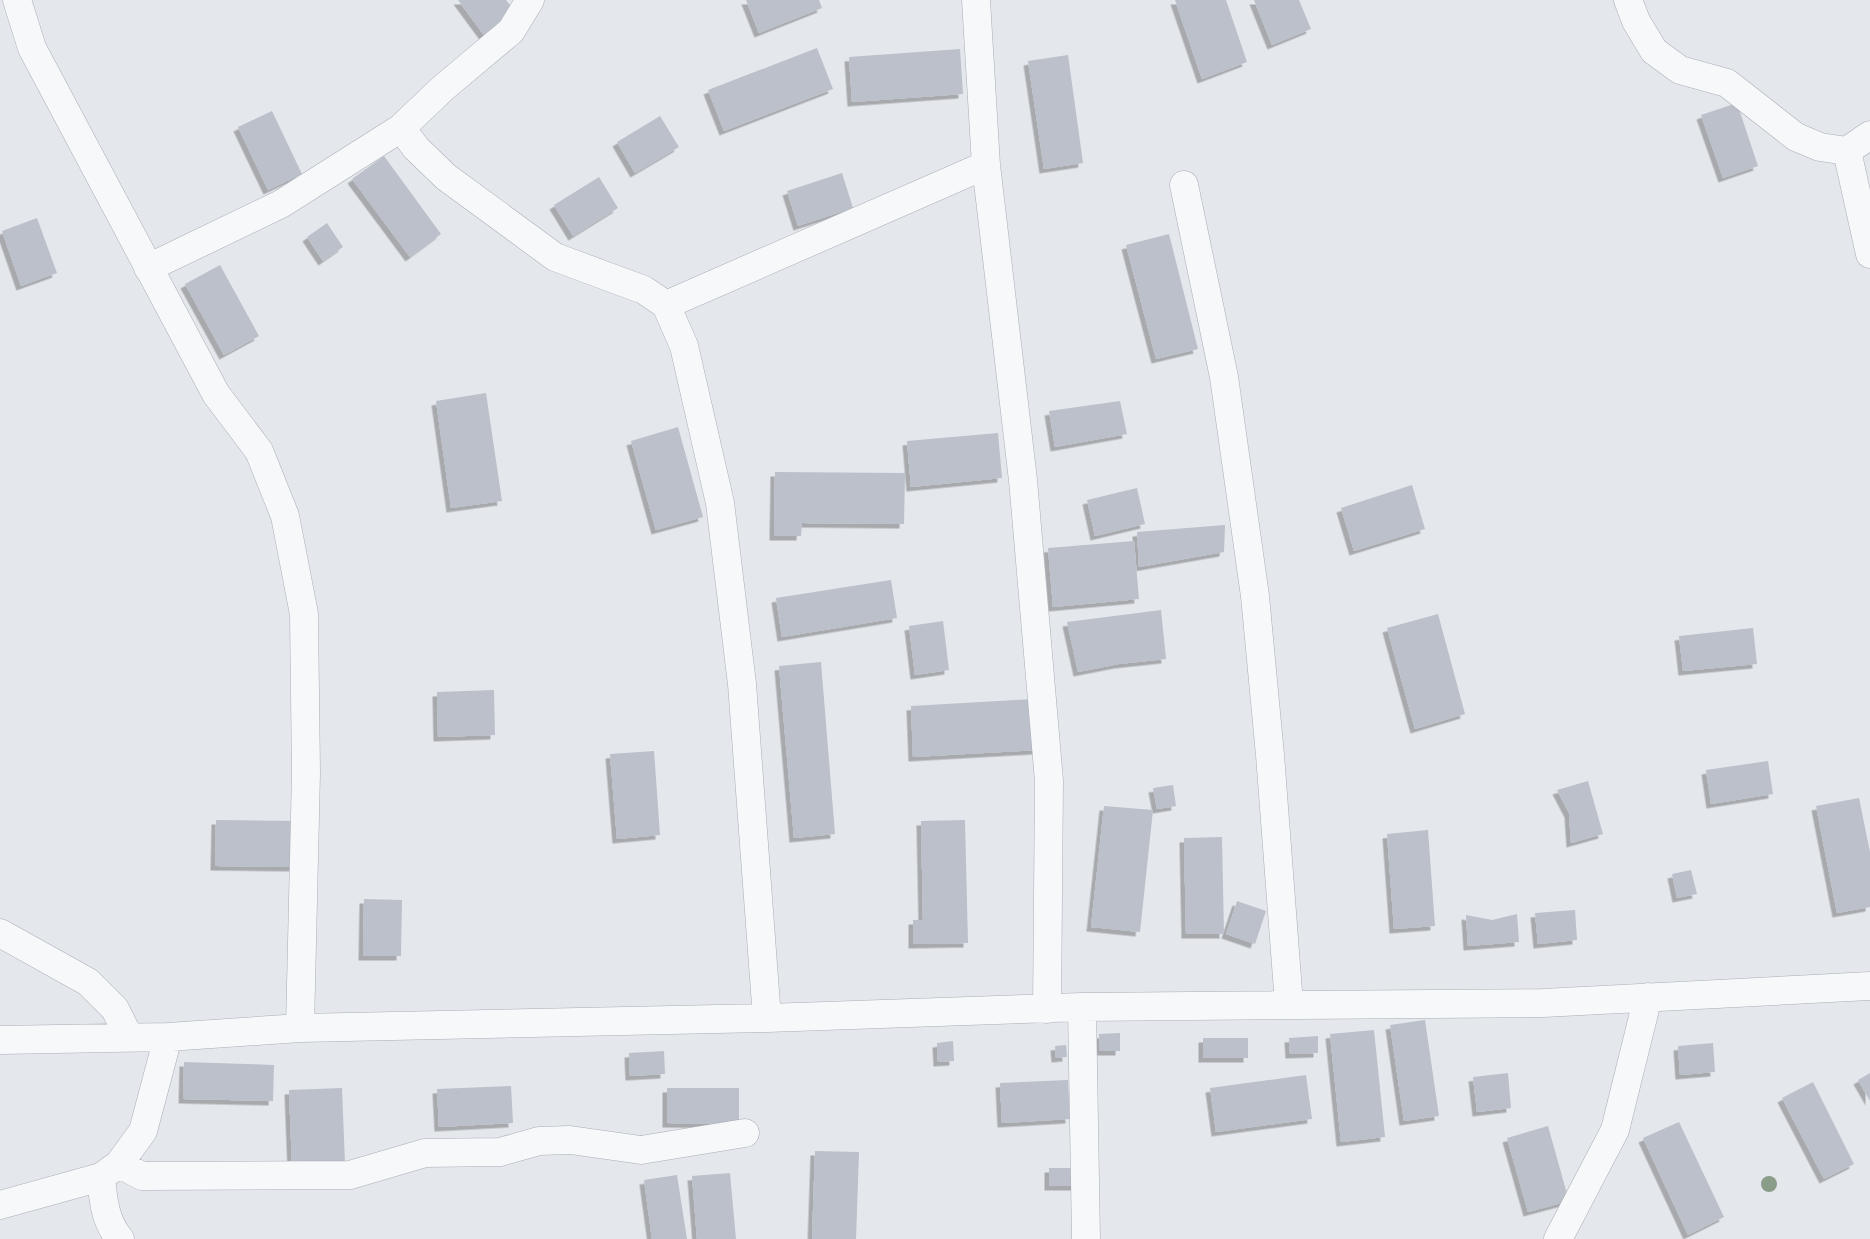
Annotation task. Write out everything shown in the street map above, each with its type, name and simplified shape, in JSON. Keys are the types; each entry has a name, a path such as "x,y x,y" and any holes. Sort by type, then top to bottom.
{"street":[{"path":"17,0 32,48 216,394 259,451 285,516 304,614 306,774 300,1028"},
{"path":"148,268 281,204 401,128 443,88 511,31 530,0"},
{"path":"976,0 986,165 1024,480 1049,781 1047,1009"},
{"path":"1628,0 1636,21 1654,51 1680,70 1727,83 1796,137 1820,148 1847,151 1870,135"},
{"path":"401,128 416,148 446,177 555,257 644,290 666,304 684,346 720,503 742,684 767,1018"},
{"path":"1847,151 1870,254"},
{"path":"666,304 986,165"},
{"path":"1184,185 1224,378 1255,596 1270,755 1289,1004"},
{"path":"0,933 88,982 115,1009 129,1037"},
{"path":"0,1040 168,1037 300,1028 767,1018 1082,1007 1543,1002 1870,986"},
{"path":"1558,1239 1615,1130 1648,997"},
{"path":"1082,1007 1086,1239"},
{"path":"120,1239 115,1233 104,1209 110,1171 143,1131 168,1037"},
{"path":"0,1205 110,1171 142,1176 350,1175 425,1153 500,1152 539,1140 570,1140 640,1150 746,1133"}],"building":[{"path":"458,0 506,0 517,14 486,38"},
{"path":"746,0 819,0 822,8 759,33"},
{"path":"1175,0 1226,0 1247,62 1202,79"},
{"path":"1254,0 1299,0 1311,29 1272,45"},
{"path":"817,48 833,89 724,131 708,90"},
{"path":"960,49 963,94 852,102 849,57"},
{"path":"1068,55 1083,163 1044,169 1028,61"},
{"path":"1737,103 1758,166 1723,178 1701,115"},
{"path":"272,111 302,174 268,190 238,127"},
{"path":"660,116 679,147 635,173 617,142"},
{"path":"384,156 441,234 410,257 352,179"},
{"path":"842,173 853,208 798,226 787,191"},
{"path":"599,177 618,208 573,236 554,205"},
{"path":"37,218 57,273 21,286 2,231"},
{"path":"327,223 343,247 323,261 307,237"},
{"path":"1169,234 1198,349 1156,359 1126,245"},
{"path":"220,265 259,336 224,355 185,284"},
{"path":"486,393 502,501 451,508 436,401"},
{"path":"1120,401 1127,434 1055,447 1049,411"},
{"path":"678,427 703,517 656,530 631,441"},
{"path":"998,433 1002,478 911,487 907,441"},
{"path":"775,472 905,473 904,524 802,523 801,536 774,536"},
{"path":"1412,485 1425,529 1354,551 1341,508"},
{"path":"1137,488 1145,524 1095,536 1087,500"},
{"path":"1225,525 1224,552 1139,567 1137,532"},
{"path":"1134,541 1139,599 1053,607 1048,548"},
{"path":"891,580 897,618 782,637 776,598"},
{"path":"1161,610 1166,659 1119,664 1078,672 1067,622"},
{"path":"1438,614 1465,714 1415,729 1387,628"},
{"path":"943,621 949,670 915,675 909,626"},
{"path":"1753,628 1757,664 1683,671 1679,636"},
{"path":"821,662 835,834 794,838 779,666"},
{"path":"494,690 495,735 438,737 437,692"},
{"path":"1035,699 1037,750 913,757 911,706"},
{"path":"654,751 660,835 617,839 610,754"},
{"path":"1768,761 1773,794 1711,804 1706,770"},
{"path":"1588,781 1603,834 1571,843 1569,813 1557,790"},
{"path":"1173,785 1176,806 1157,809 1153,788"},
{"path":"1859,798 1870,852 1870,907 1837,913 1816,806"},
{"path":"1104,806 1153,810 1140,932 1091,927"},
{"path":"216,820 301,821 300,867 215,866"},
{"path":"965,820 968,943 913,944 913,920 923,920 921,821"},
{"path":"1428,830 1435,926 1394,929 1387,834"},
{"path":"1222,837 1224,934 1186,934 1184,838"},
{"path":"1691,870 1697,894 1677,898 1672,874"},
{"path":"364,899 402,900 401,956 363,956"},
{"path":"1237,901 1266,911 1255,944 1226,934"},
{"path":"1575,910 1577,940 1538,944 1535,913"},
{"path":"1517,914 1519,942 1468,946 1466,915 1492,920"},
{"path":"1425,1020 1439,1116 1404,1121 1390,1025"},
{"path":"1374,1030 1385,1137 1341,1142 1330,1034"},
{"path":"1120,1033 1120,1051 1100,1051 1099,1034"},
{"path":"1318,1036 1318,1053 1290,1054 1289,1038"},
{"path":"1203,1038 1248,1038 1248,1058 1203,1058"},
{"path":"953,1041 954,1061 938,1062 937,1043"},
{"path":"1713,1043 1715,1072 1680,1075 1678,1046"},
{"path":"1066,1045 1067,1057 1056,1058 1055,1046"},
{"path":"664,1051 665,1074 630,1076 629,1053"},
{"path":"184,1062 274,1065 273,1101 183,1099"},
{"path":"1508,1073 1511,1108 1477,1112 1473,1077"},
{"path":"1870,1073 1870,1101 1858,1080"},
{"path":"1306,1075 1312,1119 1216,1132 1210,1088"},
{"path":"1068,1080 1070,1119 1002,1123 1000,1083"},
{"path":"1813,1082 1854,1164 1824,1179 1782,1098"},
{"path":"511,1086 513,1123 439,1127 437,1089"},
{"path":"342,1088 345,1164 292,1166 289,1090"},
{"path":"667,1088 739,1088 739,1124 667,1123"},
{"path":"1679,1122 1724,1217 1688,1235 1643,1138"},
{"path":"1548,1126 1569,1201 1528,1212 1507,1138"},
{"path":"815,1151 859,1152 856,1239 812,1239"},
{"path":"1049,1168 1076,1168 1076,1186 1049,1186"},
{"path":"730,1173 736,1239 697,1239 692,1176"},
{"path":"677,1175 687,1239 652,1239 644,1180"}]}
